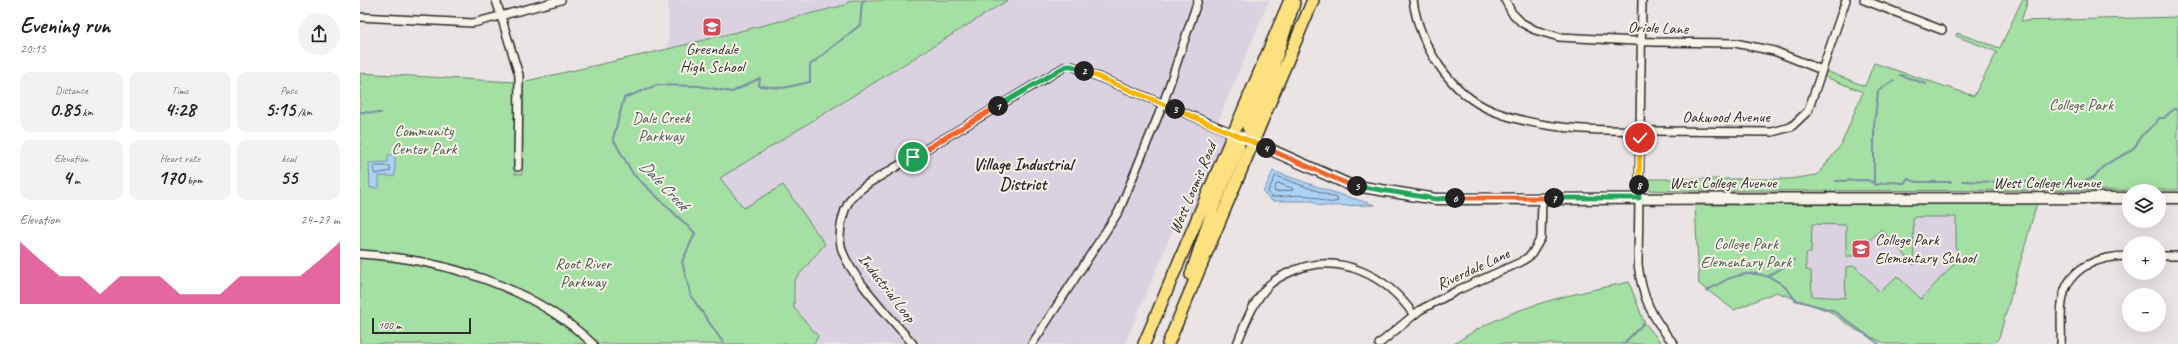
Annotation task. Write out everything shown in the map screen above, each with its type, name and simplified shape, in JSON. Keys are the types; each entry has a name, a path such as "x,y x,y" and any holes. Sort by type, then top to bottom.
{"main road":[{"name":"West Loomis Road","path":"1144,344 1290,0"},
{"path":"1254,142 1248,127 1274,67 1291,17 1294,0"},
{"path":"1168,344 1313,0"},
{"path":"1182,310 1196,256 1213,208 1239,146 1238,140 1233,133"}],"street":[{"path":"496,0 500,17 512,48 519,75 518,167"},
{"path":"360,17 473,23 561,0"},
{"path":"1032,344 1119,211 1163,104 1198,0"},
{"name":"Oakwood Avenue","path":"1413,0 1415,14 1424,39 1438,63 1454,83 1472,98 1492,110 1522,120 1551,126 1640,131 1772,132 1791,127 1808,110 1846,0"},
{"name":"Oriole Lane","path":"1505,0 1512,13 1522,23 1534,30 1573,39 1735,43 1774,51 1822,70"},
{"path":"1642,0 1638,264 1642,291 1654,318 1674,344"},
{"path":"1864,0 1942,30"},
{"name":"Industrial Loop","path":"913,344 868,291 846,261 841,247 841,226 850,200 854,195 921,152 1066,66 1072,66 1233,133"},
{"name":"West College Avenue","path":"1233,133 1350,185 1436,199 2122,198"},
{"name":"Riverdale Lane","path":"1379,344 1414,314 1460,289 1521,262 1531,256 1541,238 1542,198"},
{"path":"2166,198 2178,198"},
{"path":"360,254 421,261 465,273 499,286 535,303 593,344"},
{"path":"2061,344 2062,303 2065,290 2072,279 2078,272 2097,260 2109,256 2122,256"},
{"path":"2166,256 2178,256"},
{"path":"1237,344 1254,305 1269,286 1284,274 1307,265 1335,264 1363,271 1381,280 1404,300 1414,314"}],"shaded area":[{"name":"Greendale High School","path":"668,0 850,0 845,5 668,49"},
{"path":"1008,0 1269,0 1216,126 1233,133 1197,218 1181,211 1125,344 814,344 818,336 794,308 794,281 744,208 720,178"},
{"name":"College Park Elementary Park","path":"2037,203 1999,338 1993,344 1886,344 1856,330 1829,311 1776,292 1734,310 1699,284 1695,205"}],"green space":[{"path":"850,0 1008,0 720,178 744,208 783,185 825,244 794,281 794,308 818,336 814,344 360,344 360,73 515,82 515,174 522,174 522,82 668,49 845,5"},
{"name":"College Park","path":"2022,0 2028,0 2021,21 2178,17 2178,190 2166,190 2166,184 2122,184 2122,190 1676,191 1648,190 1643,185 1643,179 1789,179 1817,175 1841,145 1863,92 1823,76 1826,71 1865,86 1874,63 1974,96 1997,52 1956,36 1957,33 2000,48"},
{"name":"College Park Elementary Park","path":"2037,203 1999,338 1993,344 1886,344 1856,330 1829,311 1776,292 1734,310 1699,284 1695,205","holes":["1913,217 1956,217 1956,262 1921,299 1897,276 1880,292 1855,266 1846,267 1845,298 1812,296 1811,271 1806,270 1806,253 1811,253 1812,224 1846,225 1846,256 1854,256 1881,229 1914,265"]},
{"path":"1629,282 1644,322 1662,344 1454,344 1474,331 1495,321 1538,304"}],"water":[{"path":"388,155 395,155 395,176 379,176 379,188 370,188 369,163 388,162"},
{"path":"1273,171 1338,194 1375,205 1326,206 1318,205 1313,201 1272,201 1263,193"}],"waterway":[{"name":"Dale Creek","path":"724,344 691,296 682,262 695,233 633,174 613,139 624,98 657,85 699,86 732,92 760,78 759,86 783,88 810,82 810,65 860,25 862,2 865,0"},
{"path":"1900,75 1926,84"},
{"path":"1874,183 1874,126 1878,91 1894,80"},
{"path":"1962,181 2083,182 2095,176 2105,165 2132,149 2138,142 2139,138 2156,123 2159,118 2164,118 2174,109 2178,110"},
{"path":"360,112 381,113"},
{"path":"1836,181 1867,180 1875,185 1891,182 1904,183 1908,179 1917,182 1951,182"},
{"path":"1769,276 1794,260"},
{"path":"1706,291 1733,277 1746,274 1762,275 1777,281 1784,286 1795,300 1832,310 1879,344"},
{"path":"1623,344 1643,324"}],"place":[{"name":"Greendale High School","path":"712,27"},
{"name":"College Park Elementary School","path":"1861,249"}],"district":[{"name":"Village Industrial District","path":"1023,174"}],"route":[{"path":"913,157 1066,66 1072,66 1233,133 1350,185 1436,199 1639,198 1640,138"}],"park label":[{"name":"Dale Creek Parkway","path":"661,127"},
{"name":"Community Center Park","path":"424,140"},
{"name":"Root River Parkway","path":"583,273"}]}
